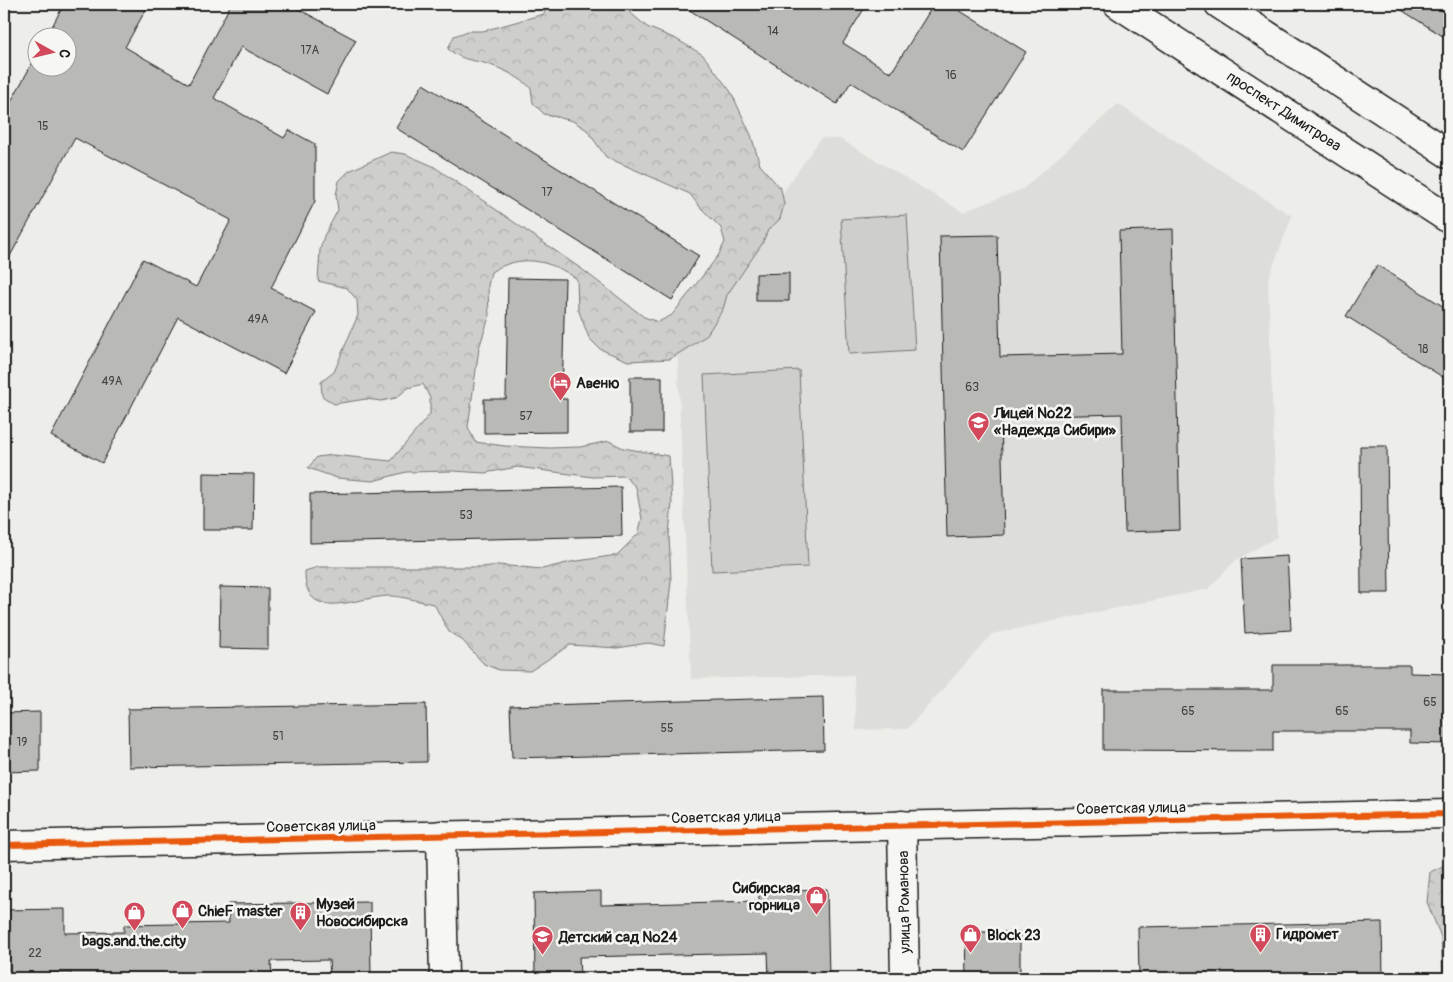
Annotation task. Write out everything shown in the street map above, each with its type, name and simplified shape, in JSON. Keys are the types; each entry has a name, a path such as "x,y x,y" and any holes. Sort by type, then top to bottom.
{"street":[{"name":"проспект Димитрова","path":"1118,4 1449,219"},
{"path":"1219,4 1449,154"},
{"name":"Советская улица","path":"4,845 1449,814"},
{"name":"улица Романова","path":"902,825 905,978"},
{"path":"441,835 444,978"}],"shaded area":[{"name":"Лицей №22 «Надежда Сибири»","path":"1118,104 1292,216 1268,280 1277,537 1236,560 1208,589 992,634 907,729 856,730 854,675 691,679 677,344 821,138 840,139 963,212 1023,189"}],"green space":[{"path":"546,4 620,4 647,27 676,39 703,55 731,92 751,135 760,165 781,189 784,204 780,219 768,230 762,244 727,295 723,309 706,336 670,359 628,361 600,349 589,338 578,309 577,279 567,272 546,263 524,261 513,262 491,272 488,286 489,317 479,348 468,427 475,442 505,446 549,448 580,447 609,441 623,448 669,456 672,503 669,534 671,581 664,646 648,643 617,648 570,645 530,671 499,670 484,664 462,640 449,632 434,604 389,596 347,603 322,603 313,598 307,588 305,571 318,567 482,567 498,565 542,569 571,562 617,555 638,534 642,519 636,487 624,476 593,477 517,467 485,473 453,471 406,472 373,481 337,478 308,468 317,457 333,455 391,461 430,414 430,398 423,384 408,388 396,398 381,401 366,399 334,404 322,396 321,382 334,372 358,315 357,300 347,288 318,281 320,250 324,236 338,210 336,195 339,181 349,171 391,152 405,154 433,166 583,270 644,317 658,322 672,315 718,256 725,242 721,228 690,194 606,157 587,130 573,121 544,114 533,103 531,88 518,78 493,66 461,57 448,49 454,36 468,31 483,31 544,14"},
{"path":"907,215 915,350 849,354 841,219"},
{"path":"799,370 808,567 712,571 704,375"},
{"path":"1443,866 1449,866 1449,978 1443,978 1441,937 1427,902 1430,872"}],"building":[{"path":"64,4 149,4 125,47 189,84 231,4 289,4 356,40 327,94 241,47 214,98 284,138 289,130 315,144 315,201 271,288 316,312 284,373 178,317 102,463 51,436 143,259 196,287 231,220 75,138 4,267 4,114 28,71 28,78 78,78 78,28 51,28"},
{"path":"680,4 867,4 843,43 891,73 934,4 949,4 1026,52 963,152 851,82 837,104"},
{"path":"1392,4 1449,4 1449,40"},
{"path":"423,84 699,256 672,300 396,128"},
{"path":"1173,229 1180,530 1125,532 1122,414 1001,417 1004,535 947,537 940,236 997,235 1000,357 1122,354 1119,231"},
{"path":"1377,265 1449,310 1449,381 1346,316"},
{"path":"789,273 789,301 756,301 756,274"},
{"path":"508,278 565,279 562,399 567,399 567,432 484,433 484,399 506,399"},
{"path":"630,377 662,377 662,432 630,432"},
{"path":"1360,446 1387,446 1389,593 1361,593"},
{"path":"203,473 254,474 253,530 203,530"},
{"path":"621,487 622,536 310,543 310,494"},
{"path":"1287,556 1291,630 1245,633 1241,559"},
{"path":"220,587 268,588 268,649 219,648"},
{"path":"1273,665 1410,665 1410,673 1449,674 1449,744 1410,743 1410,731 1273,731 1273,751 1103,750 1103,690 1273,690"},
{"path":"823,697 824,750 512,758 510,706"},
{"path":"426,704 427,762 129,767 128,709"},
{"path":"40,712 40,771 4,772 4,713"},
{"path":"827,889 829,978 769,978 768,953 579,957 580,976 535,978 534,893 601,891 601,905 759,901 759,891"},
{"path":"370,902 371,978 330,978 329,960 271,961 272,978 71,978 71,973 4,974 4,910 65,909 65,933 124,932 124,925 229,923 228,904"},
{"name":"Гидромет","path":"1382,922 1383,978 1139,978 1138,927"},
{"path":"966,932 1020,932 1020,978 967,978"}],"cycle path":[{"path":"4,845 1449,814"}],"place":[{"name":"Авеню","path":"560,402"},
{"name":"Лицей №22 «Надежда Сибири»","path":"978,441"},
{"name":"Сибирская горница","path":"816,916"},
{"name":"ChieF master","path":"182,930"},
{"name":"bags.and.the.city","path":"134,932"},
{"name":"Музей Новосибирска","path":"300,932"},
{"name":"Гидромет","path":"1260,953"},
{"name":"Block 23","path":"971,954"},
{"name":"Детский сад №24","path":"543,956"}]}
